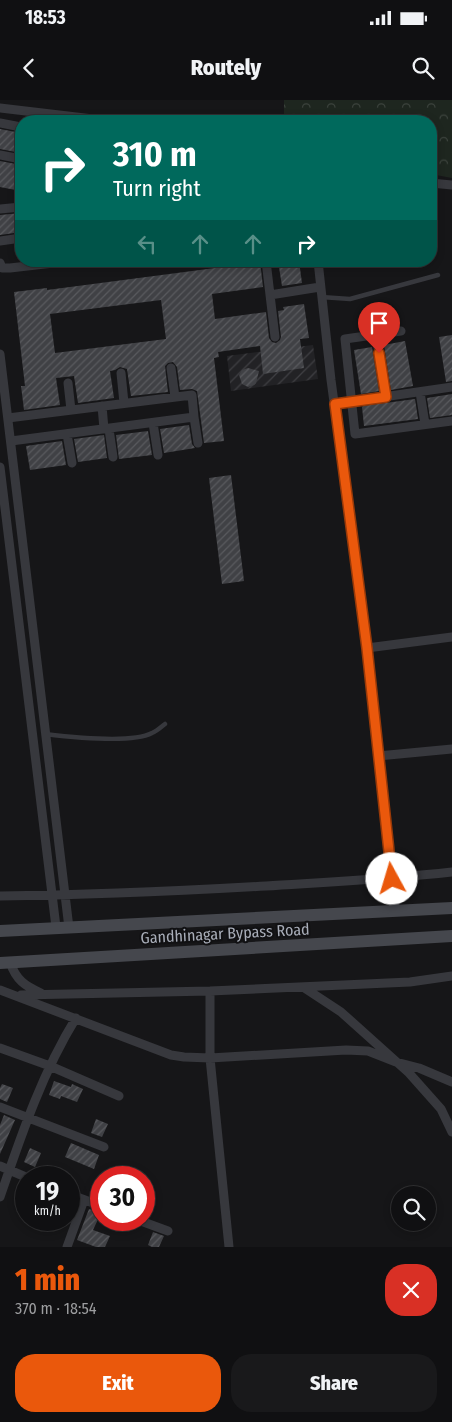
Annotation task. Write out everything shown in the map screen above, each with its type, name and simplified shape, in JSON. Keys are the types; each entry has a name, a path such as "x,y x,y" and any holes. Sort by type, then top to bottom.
{"main road":[{"name":"Gandhinagar Bypass Road","path":"0,931 452,908"},
{"name":"Gandhinagar Bypass Road","path":"5,963 452,936"}],"street":[{"path":"0,108 36,115"},
{"path":"0,123 15,126"},
{"path":"0,156 15,158"},
{"path":"437,183 452,185"},
{"path":"0,209 15,208"},
{"path":"0,241 15,239"},
{"path":"0,264 2,268 19,267"},
{"path":"267,267 275,337"},
{"path":"318,267 367,648 395,911"},
{"path":"270,295 320,287"},
{"path":"401,331 345,339 356,434 452,421"},
{"path":"376,334 386,397"},
{"path":"0,354 65,896 62,928"},
{"path":"171,368 176,397"},
{"path":"121,373 124,403"},
{"path":"68,382 71,410"},
{"path":"335,404 452,387"},
{"path":"420,392 425,424"},
{"path":"8,418 192,395 198,443"},
{"path":"102,406 113,457"},
{"path":"10,441 194,417"},
{"path":"153,422 158,455"},
{"path":"67,434 72,463"},
{"path":"0,467 52,896 62,928"},
{"path":"367,648 452,637"},
{"path":"378,756 452,749"},
{"path":"0,896 65,896 174,891 392,879 452,872"},
{"path":"5,963 27,987 46,996"},
{"path":"0,996 210,992 410,982 452,976"},
{"path":"303,987 341,1012 409,1073 440,1109 452,1132"},
{"path":"0,990 171,1055 210,1058 346,1050 368,1051 396,1062 419,1068 452,1082"},
{"path":"210,992 210,1058 229,1247"},
{"path":"0,1198 50,1066 76,1018"},
{"path":"0,1048 50,1066 119,1096"},
{"path":"0,1107 104,1147"},
{"path":"0,1166 15,1172"},
{"path":"80,1198 90,1202"},
{"path":"70,1246 84,1200"},
{"path":"155,1226 168,1231"}],"lane":[{"path":"321,297 350,299 438,275"},
{"path":"46,734 78,738 131,738 151,734 166,724"}],"shaded area":[{"path":"313,345 318,379 231,391 227,356"}],"green space":[{"path":"284,100 452,100 452,178 437,175 437,115 284,115"}],"building":[{"path":"0,129 15,132 15,152 0,149"},
{"path":"0,161 15,164 15,190 0,187"},
{"path":"15,214 15,233 0,235 0,215"},
{"path":"215,267 261,267 263,287 212,294 215,319 266,312 269,338 272,342 276,343 281,337 278,311 284,310 283,307 304,304 309,338 300,339 304,368 263,374 260,346 218,352 219,357 214,358 224,441 204,443 197,391 192,389 180,390 177,367 173,362 165,366 168,392 131,396 127,369 120,367 110,371 114,398 78,403 74,376 56,378 60,405 24,410 21,386 25,386 14,292 47,288 47,290","holes":["161,300 166,339 55,353 50,314"]},
{"path":"279,267 300,267 302,283 282,286"},
{"path":"452,335 452,381 446,382 439,337"},
{"path":"405,341 413,386 391,390 384,345"},
{"path":"372,347 379,391 361,394 354,350"},
{"path":"248,368 259,371 256,383 248,387 242,384 239,375 242,370"},
{"path":"452,394 452,415 430,418 427,398"},
{"path":"415,399 418,419 364,426 363,406"},
{"path":"189,425 192,444 195,448 164,453 160,429"},
{"path":"148,431 152,455 119,459 116,435"},
{"path":"104,435 107,458 78,462 74,439"},
{"path":"62,441 66,465 30,470 26,446"},
{"path":"231,475 244,581 222,584 209,478"},
{"path":"54,1081 71,1087 72,1084 83,1089 77,1102 61,1096 60,1099 49,1095"},
{"path":"2,1084 13,1088 7,1102 0,1099"},
{"path":"4,1115 15,1120 0,1154 0,1125"},
{"path":"96,1119 108,1124 102,1137 91,1133"},
{"path":"71,1143 99,1155 95,1166 90,1167 65,1157"},
{"path":"30,1148 41,1153 35,1166 24,1162"},
{"path":"90,1209 90,1231 110,1236 105,1247 96,1247 77,1240"},
{"path":"153,1232 164,1236 159,1247 148,1245"}],"route":[{"path":"379,353 386,397 335,404 367,648 392,879"}]}
